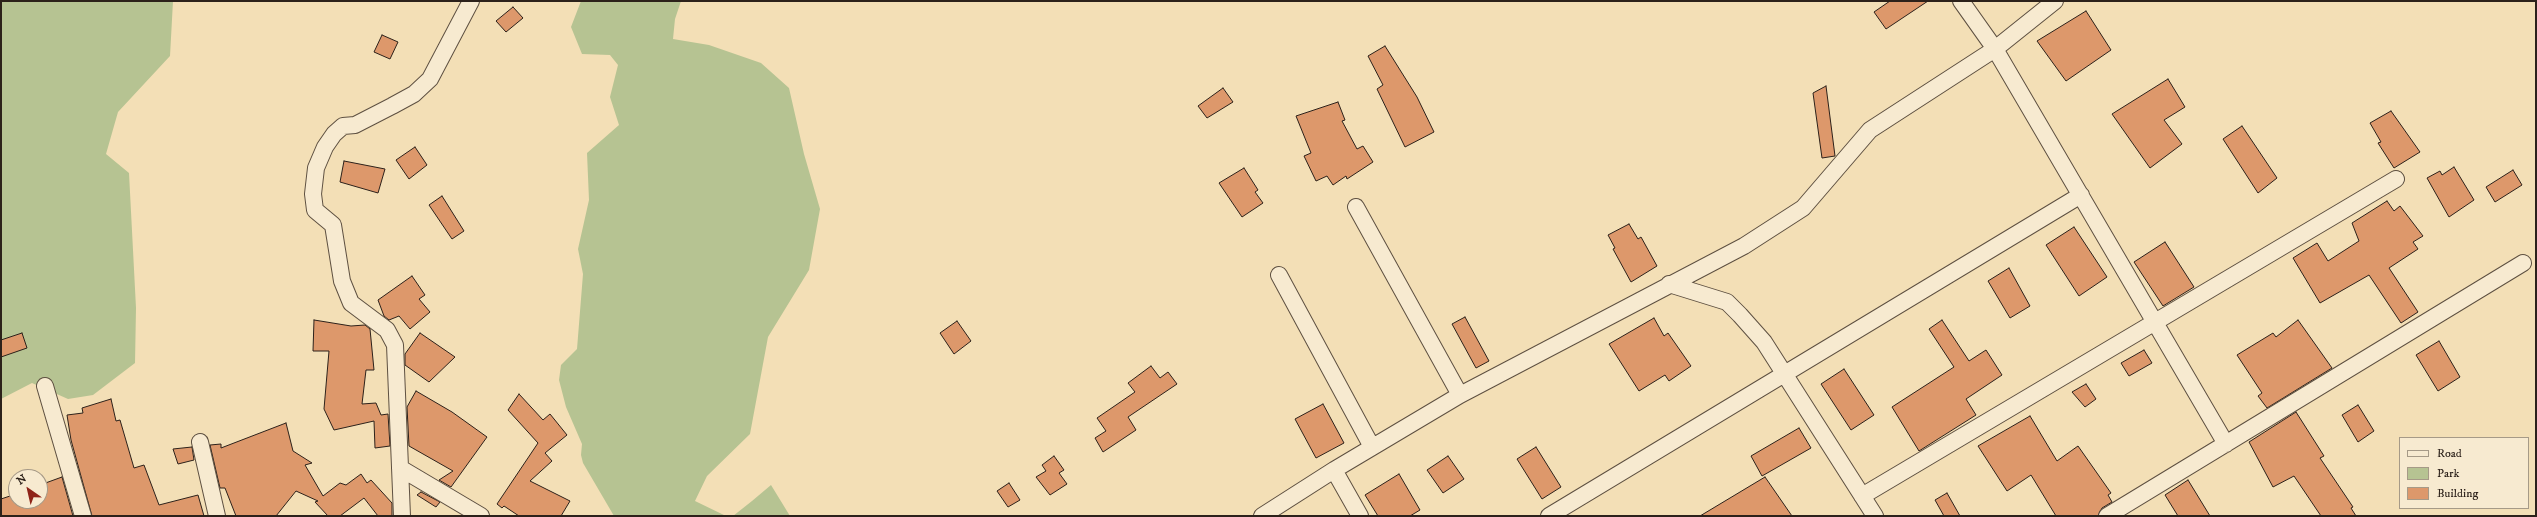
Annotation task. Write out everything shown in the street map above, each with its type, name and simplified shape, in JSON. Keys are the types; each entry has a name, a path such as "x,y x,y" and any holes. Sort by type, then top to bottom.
{"street":[{"path":"402,516 395,345 388,330 351,303 342,280 334,225 315,210 314,194 316,168 325,147 334,134 343,126 355,125 392,106 414,94 430,79 471,1"},
{"path":"1961,1 1995,49 2156,321 2226,444"},
{"path":"1262,516 1334,470 1460,395 1744,246 1803,208 1870,130 1995,49 2055,1"},
{"path":"1862,496 2396,179"},
{"path":"1550,516 2081,195"},
{"path":"1356,207 1460,395"},
{"path":"2108,516 2523,263"},
{"path":"1279,275 1372,447"},
{"path":"1669,284 1727,302 1764,342 1875,516"},
{"path":"45,386 83,516"},
{"path":"200,442 217,516"},
{"path":"400,468 481,516"},
{"path":"1334,470 1360,516"}],"green space":[{"path":"1,1 173,1 170,56 118,112 106,154 129,173 136,308 135,363 93,395 68,399 32,383 1,399"},
{"path":"581,1 681,1 675,19 673,39 709,45 761,63 789,88 804,154 820,209 809,270 768,337 750,434 707,476 695,501 726,516 614,516 583,463 581,455 582,444 566,407 559,380 561,365 577,349 583,274 578,249 589,200 587,153 619,125 610,97 618,65 610,55 582,54 571,27"},
{"path":"771,485 790,516 733,516 752,501"}],"building":[{"path":"1890,1 1928,1 1886,29 1874,12"},
{"path":"513,7 523,18 506,32 496,21"},
{"path":"2086,11 2111,50 2066,81 2037,41"},
{"path":"382,35 398,42 390,59 374,52"},
{"path":"1385,46 1417,97 1434,132 1405,147 1377,89 1383,85 1368,56"},
{"path":"2168,79 2185,107 2164,120 2182,144 2150,168 2112,114"},
{"path":"1826,86 1835,156 1822,158 1813,93"},
{"path":"1223,88 1233,102 1207,118 1198,106"},
{"path":"1338,102 1345,120 1342,121 1357,149 1363,146 1373,162 1347,179 1346,176 1333,185 1327,176 1316,181 1304,156 1311,153 1296,116"},
{"path":"2391,111 2420,152 2394,168 2378,143 2381,142 2370,123"},
{"path":"2242,126 2277,178 2258,193 2223,139"},
{"path":"415,147 427,165 409,179 396,160"},
{"path":"344,161 385,169 378,193 340,182"},
{"path":"2454,167 2474,200 2449,217 2427,178 2440,171 2442,175"},
{"path":"1244,168 1258,190 1255,192 1263,203 1242,217 1219,183"},
{"path":"2513,170 2522,185 2495,202 2486,187"},
{"path":"442,196 464,231 452,239 429,205"},
{"path":"2387,201 2394,211 2400,206 2423,236 2413,242 2418,249 2389,268 2418,312 2401,323 2369,275 2320,303 2293,258 2317,243 2328,261 2359,241 2352,223"},
{"path":"1629,224 1638,239 1641,237 1657,266 1631,282 1613,249 1615,248 1608,235"},
{"path":"2074,227 2107,277 2079,296 2046,245"},
{"path":"2165,242 2194,287 2163,306 2134,262"},
{"path":"2009,268 2030,306 2010,318 1988,281"},
{"path":"412,276 425,295 419,299 430,312 410,329 399,316 389,320 384,316 378,300"},
{"path":"1465,317 1489,361 1476,368 1452,324"},
{"path":"1654,318 1664,336 1668,333 1691,366 1669,381 1665,375 1639,391 1609,344"},
{"path":"314,320 351,326 365,325 370,329 374,370 366,370 362,404 376,403 381,415 388,414 390,446 375,448 374,421 334,430 324,409 329,351 313,351"},
{"path":"1942,320 1969,361 1986,350 2002,375 1966,399 1976,415 1919,451 1892,407 1954,367 1929,329"},
{"path":"2298,320 2332,368 2267,408 2258,396 2262,393 2237,355 2273,333 2276,337"},
{"path":"957,321 971,341 954,354 940,333"},
{"path":"22,333 27,348 1,357 1,340"},
{"path":"420,333 455,357 429,382 405,365 405,354"},
{"path":"2439,341 2460,377 2438,391 2416,355"},
{"path":"2144,350 2152,363 2129,376 2121,363"},
{"path":"1151,366 1160,378 1168,372 1177,384 1128,417 1136,430 1103,452 1095,438 1106,431 1097,418 1135,392 1128,383"},
{"path":"1844,369 1874,415 1851,430 1821,384"},
{"path":"2086,384 2096,399 2085,407 2072,392"},
{"path":"416,391 452,412 487,437 451,487 439,480 453,471 409,446 407,407"},
{"path":"519,394 543,420 550,414 567,435 545,453 552,461 530,481 570,501 561,516 519,516 504,506 502,508 497,504 538,443 508,410"},
{"path":"111,399 116,421 120,420 134,468 144,465 159,505 198,495 204,516 92,516 71,440 67,415 83,413 82,408"},
{"path":"1323,404 1344,443 1316,458 1295,419"},
{"path":"2358,405 2374,431 2358,442 2342,415"},
{"path":"2296,412 2324,456 2320,458 2353,507 2351,508 2356,516 2321,516 2294,476 2273,487 2249,442"},
{"path":"2030,416 2057,461 2078,446 2111,493 2108,495 2112,502 2102,508 2098,516 2056,516 2031,475 2007,491 1978,446"},
{"path":"286,423 293,451 312,463 305,465 323,496 340,483 346,485 361,474 367,483 371,480 392,503 392,516 378,516 364,498 340,516 328,516 315,502 318,501 296,491 276,516 236,516 225,488 220,488 210,445 221,444 221,448"},
{"path":"1799,428 1811,448 1762,476 1751,456"},
{"path":"192,447 194,460 178,464 173,449"},
{"path":"1536,447 1561,487 1542,499 1517,459"},
{"path":"1054,456 1064,470 1059,473 1067,484 1050,495 1036,477 1046,471 1042,465"},
{"path":"1448,456 1464,479 1443,493 1427,470"},
{"path":"1399,474 1420,510 1410,516 1378,516 1365,495"},
{"path":"62,477 73,516 1,516 1,499 8,497 8,509 48,509 48,482"},
{"path":"1765,477 1792,516 1700,516"},
{"path":"2188,480 2210,516 2178,516 2165,495"},
{"path":"1009,483 1020,500 1008,507 997,491"},
{"path":"421,492 440,502 436,507 417,495"},
{"path":"1947,493 1960,516 1944,516 1935,500"}]}
